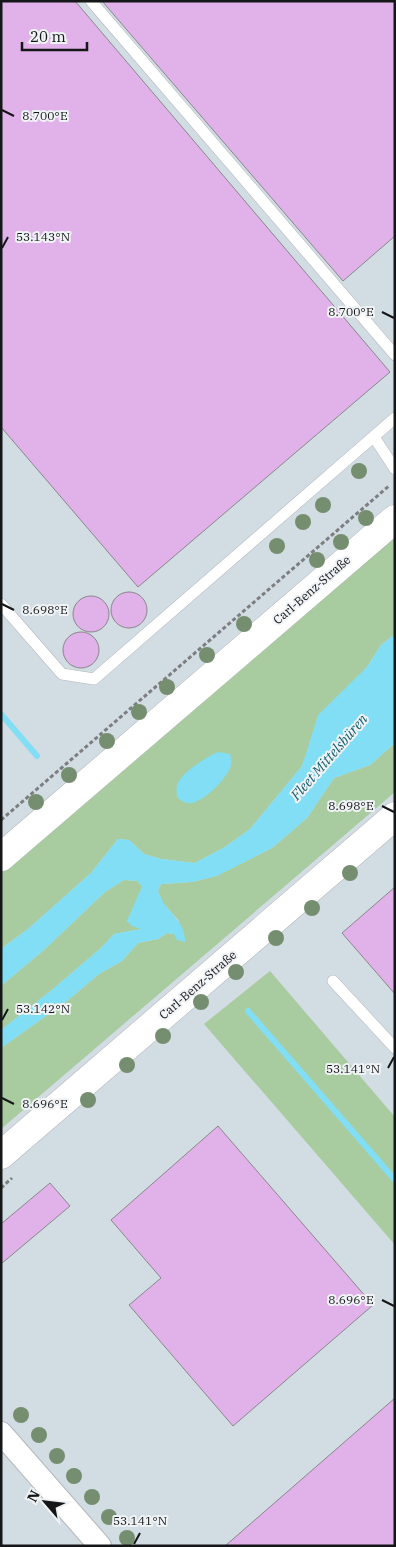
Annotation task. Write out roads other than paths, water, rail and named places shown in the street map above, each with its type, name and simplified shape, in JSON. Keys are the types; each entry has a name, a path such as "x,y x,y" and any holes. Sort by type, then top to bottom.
{"street":[{"name":"Carl-Benz-Straße","path":"1,857 395,519"},
{"name":"Carl-Benz-Straße","path":"1,1155 395,816"},
{"path":"1,1433 100,1546"}],"lane":[{"path":"91,1 395,355"},
{"path":"1,604 62,674 94,679 395,418"},
{"path":"374,437 395,469"},
{"path":"333,980 395,1048"}],"water":[{"path":"395,634 395,743 370,765 334,778 307,818 272,848 217,876 192,882 161,884 158,891 163,902 181,925 185,942 177,940 174,934 167,933 158,939 138,943 122,961 99,974 67,1001 1,1048 1,1030 53,989 101,948 114,934 141,929 132,926 127,921 142,886 137,881 124,880 105,892 45,949 1,986 1,949 28,929 91,873 118,839 129,840 144,854 161,859 195,863 225,847 250,829 302,766 318,715 367,667 381,645"},
{"path":"218,752 230,754 231,762 229,771 220,782 209,794 192,803 184,802 177,797 177,785 183,775 201,761"}],"waterway":[{"name":"Fleet Mittelsbüren","path":"1,714 37,756"},
{"name":"Fleet Mittelsbüren","path":"248,1011 395,1180"}]}
